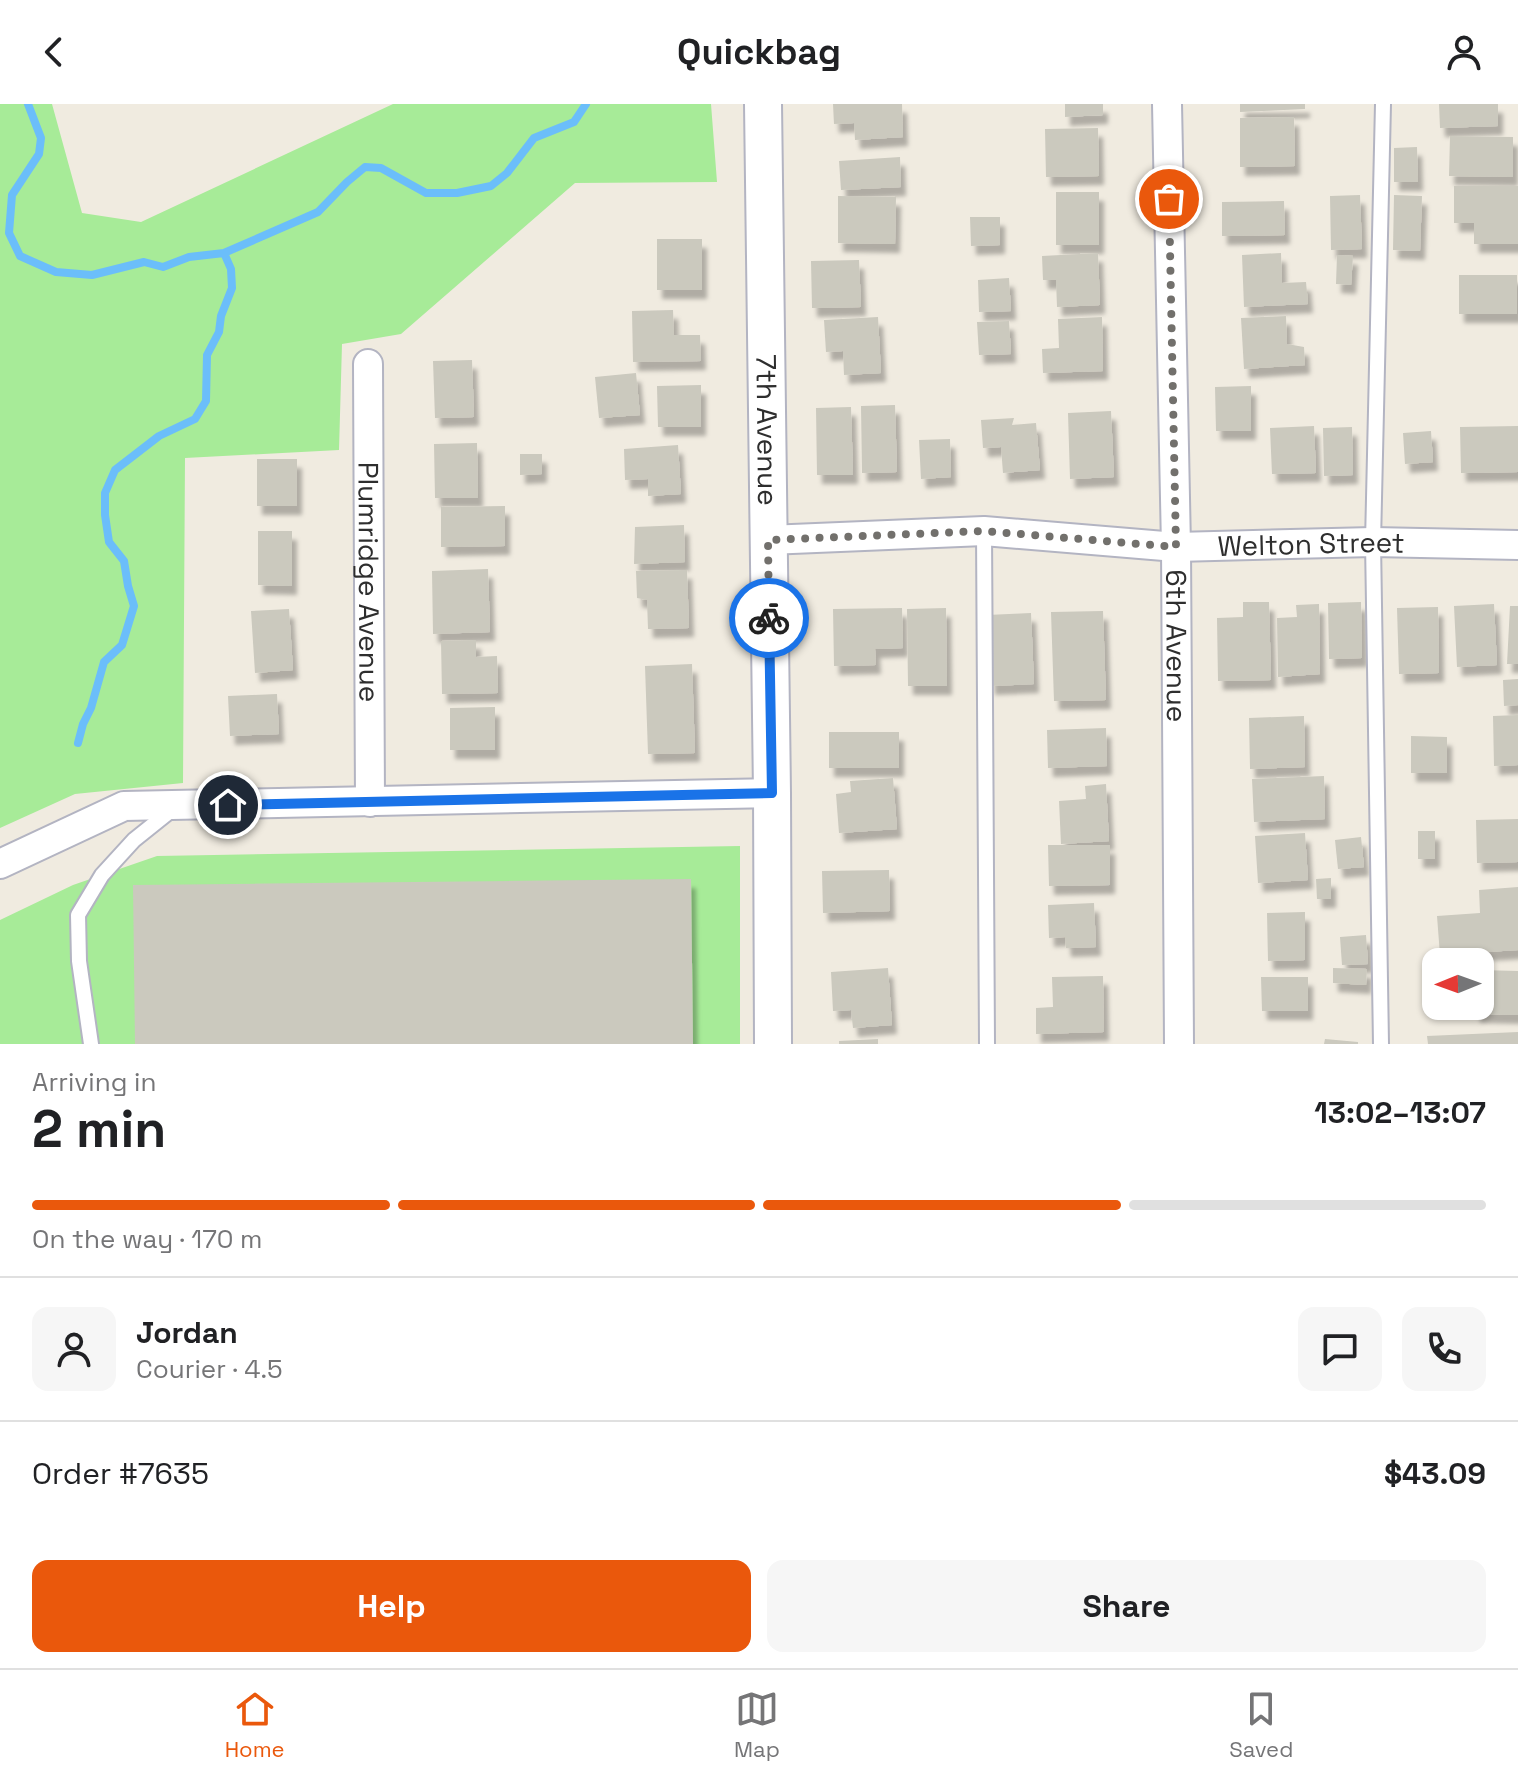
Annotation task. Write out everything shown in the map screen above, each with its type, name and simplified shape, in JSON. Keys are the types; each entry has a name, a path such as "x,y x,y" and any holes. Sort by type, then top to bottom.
{"street":[{"name":"7th Avenue","path":"763,104 773,1044"},
{"name":"6th Avenue","path":"1167,104 1176,547 1179,1044"},
{"name":"Plumridge Avenue","path":"368,364 370,802"},
{"name":"Welton Street","path":"768,540 984,531 1176,547 1373,542 1518,545"},
{"path":"0,864 124,806 772,793"}],"lane":[{"path":"1381,1044 1373,542 1383,104"},
{"path":"984,531 987,1044"},
{"path":"91,1044 79,961 78,915 102,875 134,840 177,805"}],"green space":[{"path":"0,104 52,104 82,213 141,222 393,104 711,104 717,182 575,183 401,334 342,344 339,450 185,458 183,783 75,794 0,828"},
{"path":"740,846 740,1044 0,1044 0,920 73,885 157,856"}],"building":[{"path":"833,104 902,104 903,137 855,140 854,123 834,124"},
{"path":"1065,104 1103,104 1103,115 1065,117"},
{"path":"1240,104 1305,104 1305,109 1240,112"},
{"path":"1439,104 1498,104 1498,126 1440,128"},
{"path":"1294,117 1295,166 1240,167 1240,118"},
{"path":"1098,128 1099,176 1046,177 1045,129"},
{"path":"1450,136 1513,137 1513,177 1449,176"},
{"path":"1417,147 1418,182 1394,182 1394,148"},
{"path":"900,157 901,187 841,190 839,161"},
{"path":"1454,186 1518,186 1518,244 1474,244 1474,223 1454,223"},
{"path":"1056,192 1099,192 1099,245 1056,245"},
{"path":"1360,195 1362,249 1331,250 1330,196"},
{"path":"1394,195 1422,196 1420,251 1393,250"},
{"path":"838,196 896,197 895,244 838,243"},
{"path":"1284,201 1285,235 1222,236 1222,202"},
{"path":"970,217 1000,217 1000,245 971,246"},
{"path":"657,239 702,239 702,290 657,290"},
{"path":"1098,253 1100,305 1057,307 1056,280 1043,280 1042,256"},
{"path":"1281,253 1282,283 1306,282 1308,304 1244,307 1242,255"},
{"path":"1337,255 1353,256 1351,285 1336,284"},
{"path":"859,260 861,307 812,308 811,261"},
{"path":"1459,275 1517,275 1517,314 1459,314"},
{"path":"1009,278 1011,311 979,312 978,280"},
{"path":"673,310 674,335 700,335 701,361 633,362 632,311"},
{"path":"1286,316 1287,344 1304,347 1305,365 1244,369 1241,318"},
{"path":"878,317 881,373 844,375 843,351 826,352 824,320"},
{"path":"1102,317 1103,371 1043,373 1042,349 1059,348 1058,319"},
{"path":"1009,321 1011,354 979,355 977,322"},
{"path":"472,360 474,417 435,418 433,361"},
{"path":"636,373 640,415 599,418 595,377"},
{"path":"701,385 701,427 658,427 657,386"},
{"path":"1251,386 1251,431 1216,431 1215,387"},
{"path":"895,405 897,472 862,473 861,406"},
{"path":"851,407 853,475 817,475 816,408"},
{"path":"1111,411 1114,477 1070,479 1068,413"},
{"path":"1014,418 1012,425 1036,423 1040,470 1003,473 1001,447 983,448 981,420"},
{"path":"1314,426 1316,473 1272,474 1270,428"},
{"path":"1518,426 1518,472 1461,473 1460,427"},
{"path":"1352,427 1353,475 1324,476 1323,428"},
{"path":"1431,431 1433,462 1405,464 1403,433"},
{"path":"950,439 951,477 921,479 919,440"},
{"path":"477,443 478,498 435,498 434,444"},
{"path":"678,445 681,494 648,496 648,479 625,480 624,449"},
{"path":"520,454 542,454 542,474 520,475"},
{"path":"257,459 297,459 297,506 257,506"},
{"path":"505,506 505,546 441,547 441,507"},
{"path":"684,525 685,562 634,564 635,527"},
{"path":"258,531 292,531 292,586 258,585"},
{"path":"488,569 490,632 433,634 432,571"},
{"path":"687,570 689,628 648,629 647,600 637,598 636,571"},
{"path":"1243,602 1269,602 1271,680 1218,681 1217,618 1243,617"},
{"path":"1361,602 1362,658 1329,659 1328,603"},
{"path":"1319,604 1320,674 1278,677 1277,618 1297,617 1296,605"},
{"path":"1494,604 1497,665 1457,667 1454,606"},
{"path":"1510,606 1518,606 1518,664 1507,664"},
{"path":"1438,607 1439,673 1399,674 1397,608"},
{"path":"902,608 903,648 875,649 876,665 834,666 833,609"},
{"path":"946,608 947,686 908,686 907,609"},
{"path":"289,609 293,670 255,673 251,611"},
{"path":"1103,611 1106,700 1054,701 1051,612"},
{"path":"1031,613 1034,684 990,686 987,615"},
{"path":"476,640 476,657 497,656 498,693 442,694 441,641"},
{"path":"692,664 695,753 648,754 645,666"},
{"path":"1518,679 1518,705 1504,706 1503,680"},
{"path":"277,694 279,734 230,736 228,696"},
{"path":"495,707 495,750 450,750 450,708"},
{"path":"1518,715 1518,765 1494,766 1493,716"},
{"path":"1304,716 1305,767 1250,769 1249,718"},
{"path":"1106,728 1107,766 1048,768 1047,730"},
{"path":"829,732 899,732 899,768 829,768"},
{"path":"1411,736 1447,737 1447,773 1411,773"},
{"path":"1324,776 1325,819 1254,822 1252,779"},
{"path":"893,778 897,829 839,833 836,794 851,792 850,781"},
{"path":"1106,784 1109,841 1061,844 1059,801 1086,799 1085,786"},
{"path":"1518,819 1518,862 1477,863 1476,820"},
{"path":"1418,831 1435,831 1435,859 1418,859"},
{"path":"1305,833 1308,880 1258,883 1255,836"},
{"path":"1361,837 1364,867 1338,869 1335,840"},
{"path":"1048,845 1110,845 1110,885 1049,886"},
{"path":"889,870 890,911 823,913 822,871"},
{"path":"1331,878 1331,899 1317,899 1316,879"},
{"path":"691,879 693,1044 135,1044 133,885"},
{"path":"1518,887 1518,950 1439,948 1437,916 1480,913 1479,890"},
{"path":"1094,903 1096,947 1066,948 1065,937 1049,938 1048,905"},
{"path":"1305,912 1305,960 1268,961 1267,913"},
{"path":"1366,935 1368,964 1342,965 1340,937"},
{"path":"888,968 892,1025 853,1028 851,1010 833,1011 831,972"},
{"path":"1333,968 1367,969 1366,985 1333,983"},
{"path":"1494,970 1518,971 1518,1015 1494,1014"},
{"path":"1103,976 1104,1032 1036,1034 1036,1008 1053,1007 1052,977"},
{"path":"1261,977 1308,977 1308,1011 1262,1011"},
{"path":"1518,1032 1518,1044 1428,1044 1427,1036"},
{"path":"878,1039 878,1044 839,1044 839,1041"},
{"path":"1325,1039 1358,1042 1358,1044 1324,1044"}],"waterway":[{"path":"28,104 41,138 39,154 12,195 9,233 20,256 56,272 92,275 144,262 163,267 189,257 224,253"},
{"path":"78,743 104,662 122,645 134,606 124,561 109,542 105,493 115,470 159,436 195,419 206,401 207,355 219,332 221,316 232,288 231,269 224,253 318,212 365,167 381,168 426,193 457,193 491,186 507,173 534,138 574,122 586,104"}],"way so far":[{"path":"769,618 768,540 984,531 1176,547 1169,199"}],"route":[{"path":"228,805 772,793 769,618"}]}
